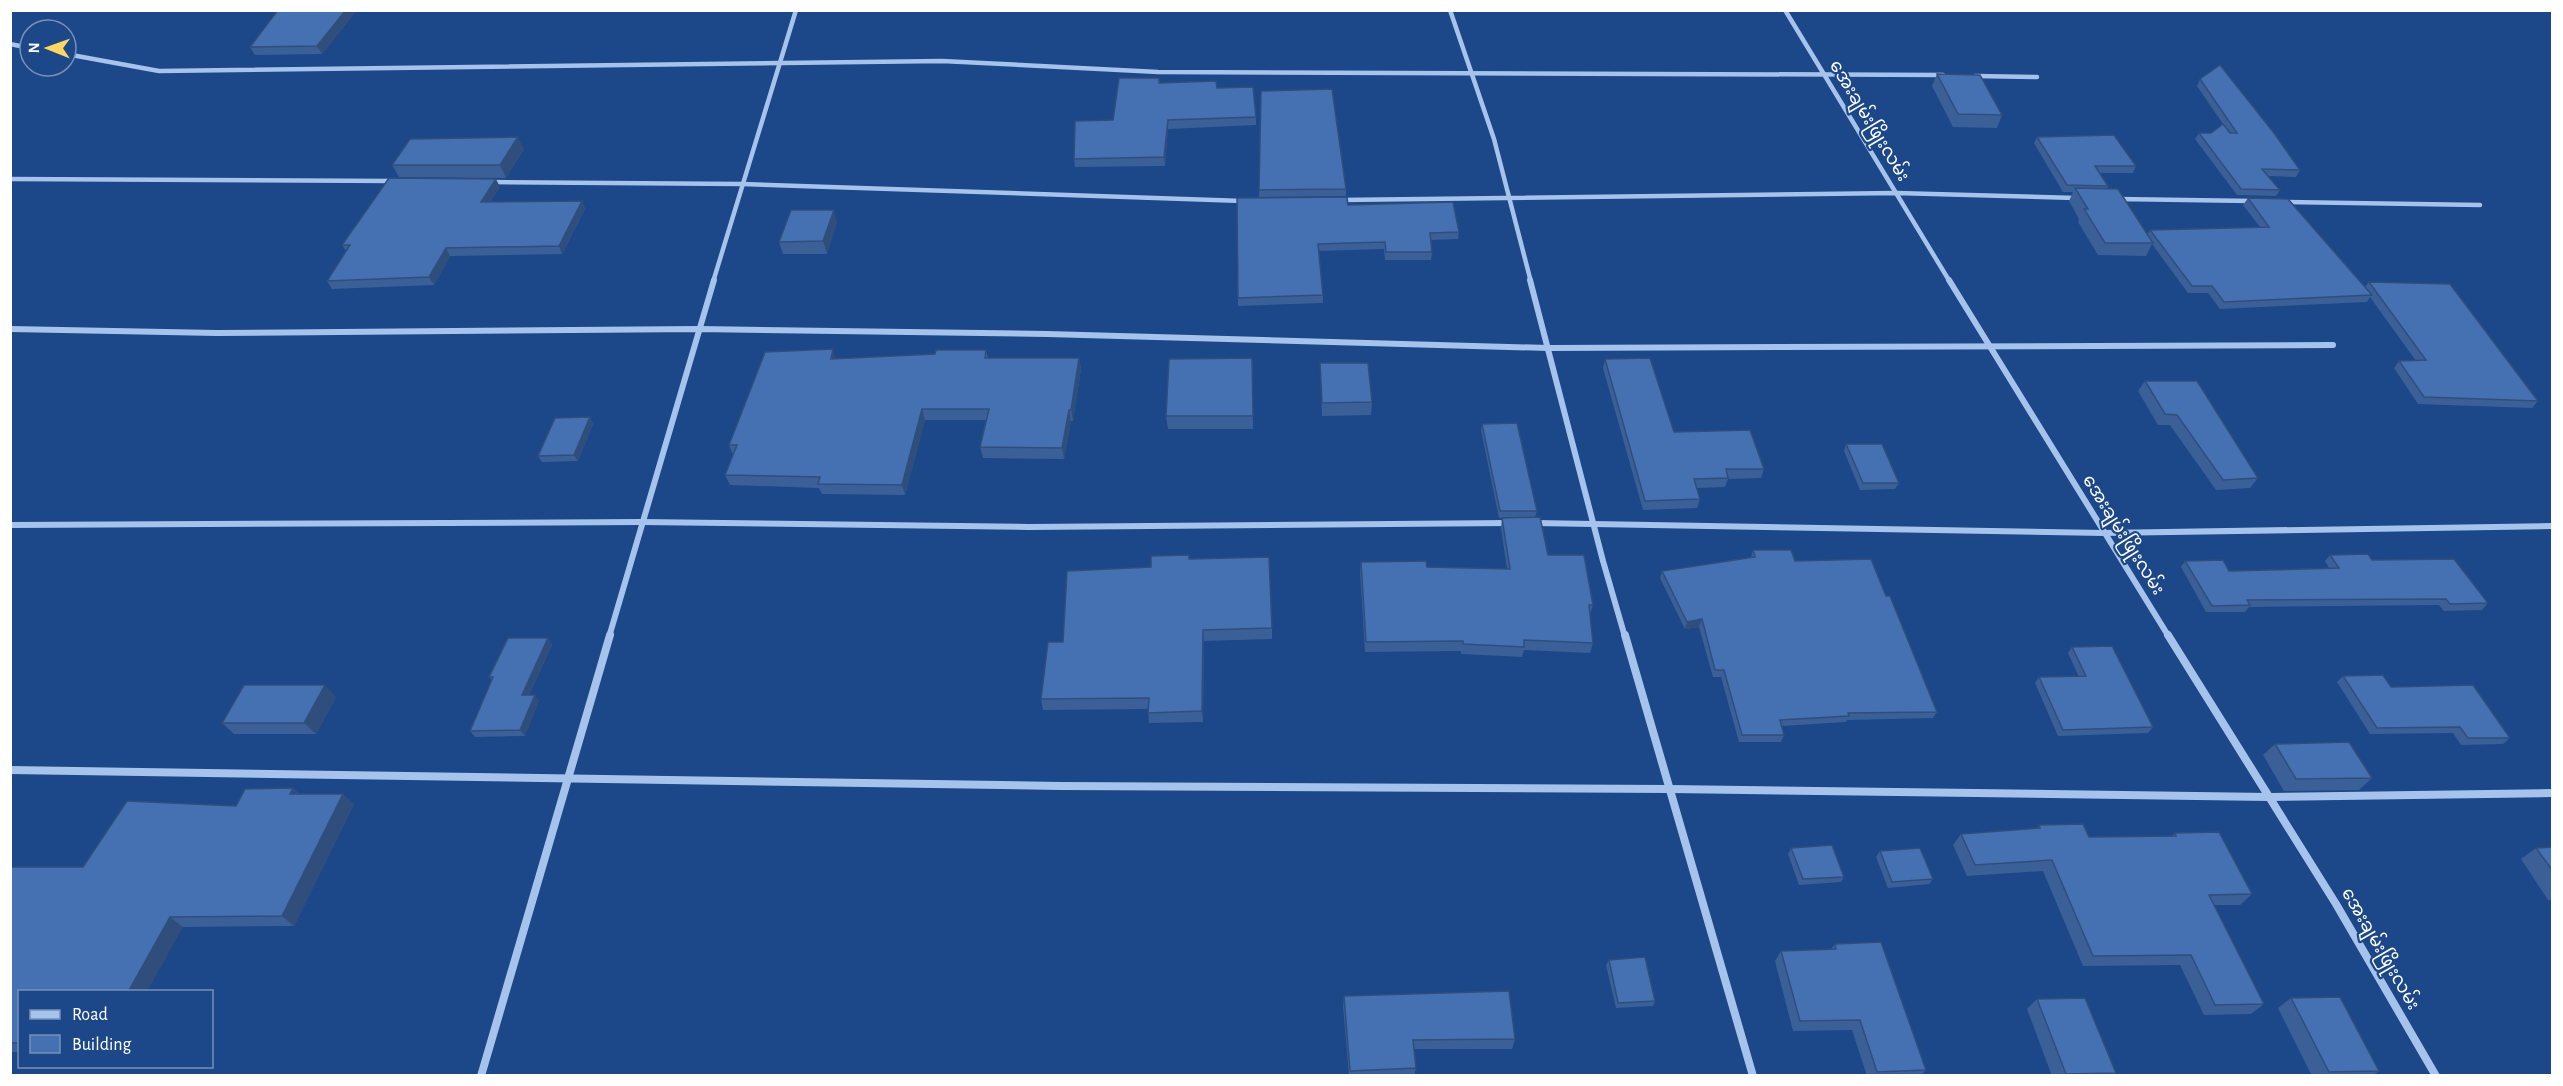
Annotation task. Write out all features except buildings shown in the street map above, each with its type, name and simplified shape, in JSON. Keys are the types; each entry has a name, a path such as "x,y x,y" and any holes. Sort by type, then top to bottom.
{"street":[{"path":"481,1076 699,329 796,10"},
{"path":"1450,10 1494,140 1593,522 1753,1076"},
{"name":"အေးချမ်းဖြိုးလမ်း","path":"1785,10 2104,533 2336,903 2436,1076"},
{"path":"78,56 159,71 778,65 942,61 1158,72 1954,75"},
{"path":"1966,76 2037,76"},
{"path":"10,179 398,181"},
{"path":"481,182 742,184 1207,202 1254,201"},
{"path":"1335,200 1896,193 2085,198"},
{"path":"2109,198 2262,201"},
{"path":"2273,202 2480,205"},
{"path":"10,329 217,333 699,329 1047,334 1548,348 2333,345"},
{"path":"10,525 642,522 1028,527 1593,522 2104,533 2553,526"},
{"path":"10,770 567,780 1073,786 1670,789 2270,797 2553,793"}]}
